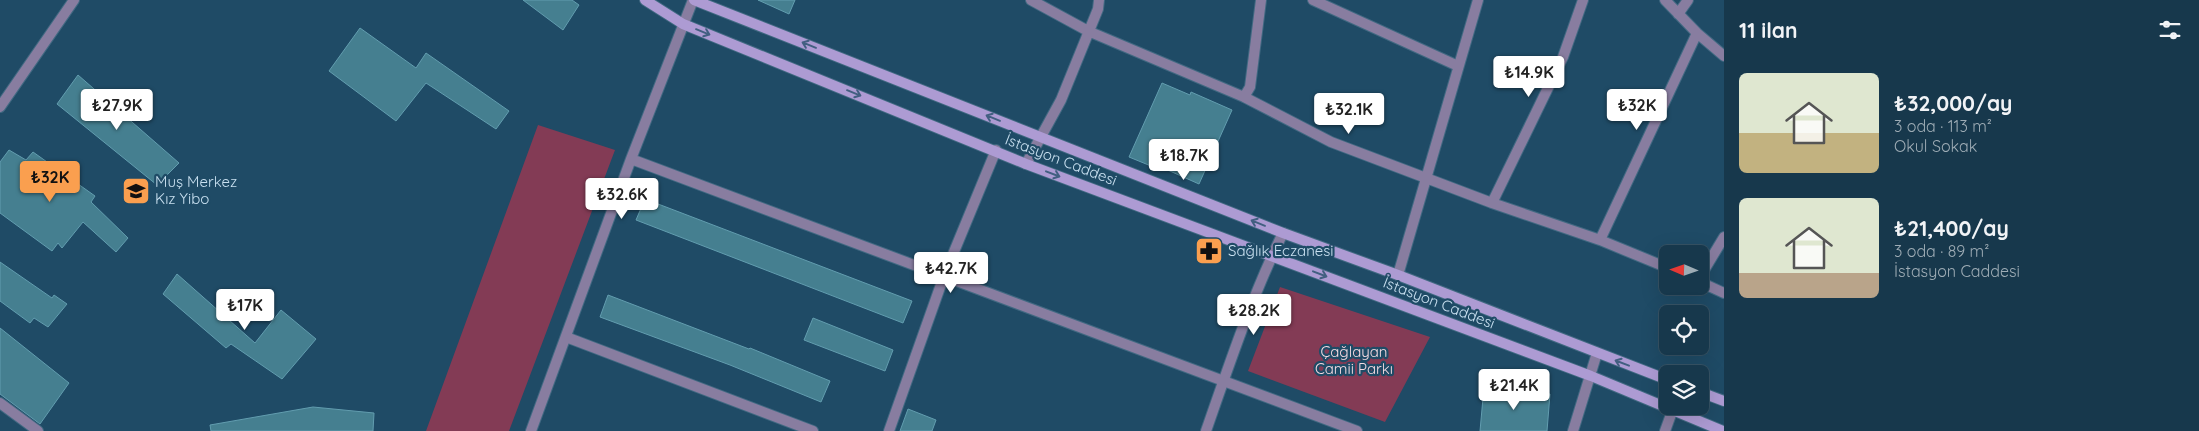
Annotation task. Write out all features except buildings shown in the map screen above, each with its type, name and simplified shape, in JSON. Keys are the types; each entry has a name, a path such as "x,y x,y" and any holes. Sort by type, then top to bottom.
{"main road":[{"name":"İstasyon Caddesi","path":"645,0 682,24 996,150 1026,164 1590,376 1659,404"},
{"name":"İstasyon Caddesi","path":"694,0 1283,233 1398,275 1659,377"},
{"path":"1709,395 1724,401"},
{"name":"İstasyon Caddesi","path":"1685,415 1723,431"}],"street":[{"path":"0,108 74,0"},
{"path":"531,431 682,24 694,0"},
{"path":"1031,0 1088,31 1244,97 1331,142 1600,240 1659,264"},
{"path":"1026,164 1061,100 1098,9 1099,0"},
{"path":"1244,97 1250,87 1261,0"},
{"path":"1313,0 1458,66"},
{"path":"1398,275 1478,0"},
{"path":"1492,202 1563,57 1583,0"},
{"path":"1664,0 1697,33 1724,56"},
{"path":"1678,14 1688,0"},
{"path":"1600,240 1697,33"},
{"path":"889,431 944,276 996,150"},
{"path":"631,159 1357,431"},
{"path":"1206,431 1223,381 1272,256 1283,233"},
{"path":"1709,263 1724,237"},
{"path":"1709,286 1724,292"},
{"path":"566,337 812,431"},
{"path":"1572,431 1597,353"},
{"path":"0,403 38,431"},
{"path":"1665,431 1671,415"}],"green space":[{"path":"538,125 615,150 509,431 426,431"},
{"name":"Çağlayan Camii Parkı","path":"1280,287 1430,337 1385,422 1248,371"}],"place":[{"name":"Muş Merkez Kız Yibo","path":"136,191"},
{"name":"Sağlık Eczanesi","path":"1209,251"}]}
